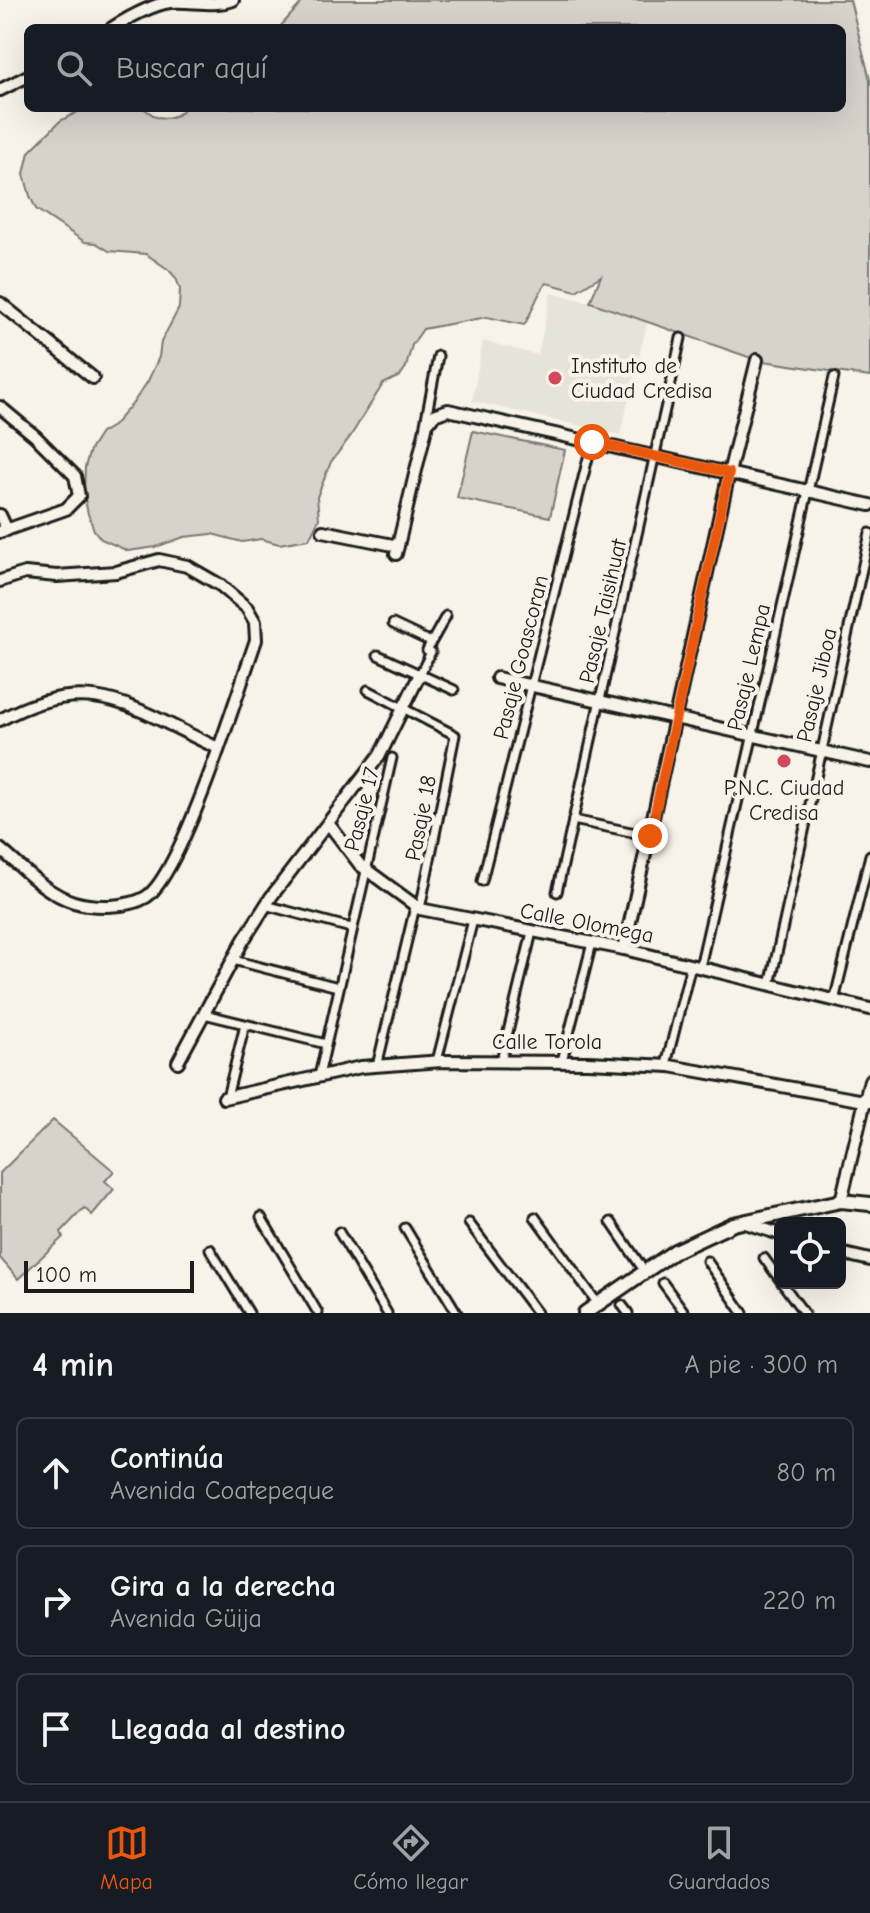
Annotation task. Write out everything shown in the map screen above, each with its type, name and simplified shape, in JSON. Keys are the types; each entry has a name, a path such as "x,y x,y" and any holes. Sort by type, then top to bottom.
{"street":[{"path":"118,24 168,2 224,3 233,0"},
{"path":"0,90 24,78"},
{"path":"0,303 93,378"},
{"name":"Pasaje Taisihuat","path":"557,892 681,338"},
{"path":"422,443 438,356"},
{"path":"624,949 729,473 757,360"},
{"name":"Pasaje Lempa","path":"666,1065 696,966 834,377"},
{"path":"0,407 75,476 79,496 66,509 4,531 0,515"},
{"path":"323,531 397,550 427,424 434,415 448,410 870,505"},
{"name":"Pasaje Goascoran","path":"482,881 592,442"},
{"name":"Pasaje Jiboa","path":"770,985 870,533"},
{"path":"0,581 25,573 57,576 116,572 159,560 187,566 232,593 255,622 256,640 192,819 154,890 145,898 111,905 72,902 44,887 0,849"},
{"path":"178,1062 265,905 374,765 446,616"},
{"path":"393,624 431,642"},
{"path":"378,655 454,690"},
{"path":"497,678 870,762"},
{"path":"368,690 404,708"},
{"path":"0,720 45,700 96,696 133,707 218,748"},
{"name":"Pasaje 18","path":"377,1066 418,908 455,735 404,708"},
{"name":"Pasaje 17","path":"319,1076 364,869 392,758"},
{"path":"573,820 650,836"},
{"name":"Calle Olomega","path":"328,823 364,869 418,908 624,949 870,1009"},
{"path":"834,1001 870,855"},
{"path":"265,905 351,928"},
{"path":"437,1061 473,920"},
{"path":"501,1061 532,932"},
{"path":"562,1061 592,943"},
{"path":"233,960 338,987"},
{"path":"204,1014 326,1044"},
{"path":"225,1098 245,1025"},
{"name":"Calle Torola","path":"225,1098 377,1066 437,1061 562,1061 666,1065 867,1101"},
{"path":"841,1201 870,1080"},
{"path":"585,1313 675,1251 742,1222 841,1201 870,1204"},
{"path":"261,1217 318,1313"},
{"path":"535,1217 598,1304"},
{"path":"611,1222 645,1272"},
{"path":"742,1222 774,1232"},
{"path":"469,1223 537,1313"},
{"path":"405,1228 457,1313"},
{"path":"339,1232 387,1313"},
{"path":"210,1249 249,1313"},
{"path":"846,1254 870,1260"},
{"path":"764,1258 774,1272"},
{"path":"707,1261 743,1313"},
{"path":"663,1283 685,1313"},
{"path":"786,1289 804,1313"},
{"path":"622,1305 628,1313"}],"shaded area":[{"path":"304,0 850,0 870,80 870,377 757,360 590,302 601,276 576,291 547,283 524,325 487,317 423,329 412,345 400,376 383,384 331,462 317,497 319,519 309,539 279,544 261,539 242,542 212,534 184,537 156,547 128,551 101,539 94,530 84,495 85,467 90,450 101,433 113,426 133,403 148,381 159,357 161,342 179,308 180,289 169,270 146,254 109,251 96,243 85,242 36,209 24,174 29,152 60,121 77,112 149,112 156,117 167,118 180,112 846,112 846,24 283,24"},
{"name":"Instituto de Ciudad Credisa","path":"551,293 649,316 620,435 472,401 483,341 538,355"},
{"path":"473,431 565,450 550,517 457,498"},
{"path":"53,1120 114,1171 105,1181 114,1189 92,1215 84,1208 61,1232 63,1237 18,1279 0,1258 0,1173"}],"place":[{"name":"Instituto de Ciudad Credisa","path":"555,378"},
{"name":"P.N.C. Ciudad Credisa","path":"784,761"}],"route":[{"path":"592,442 729,473 650,836"}]}
